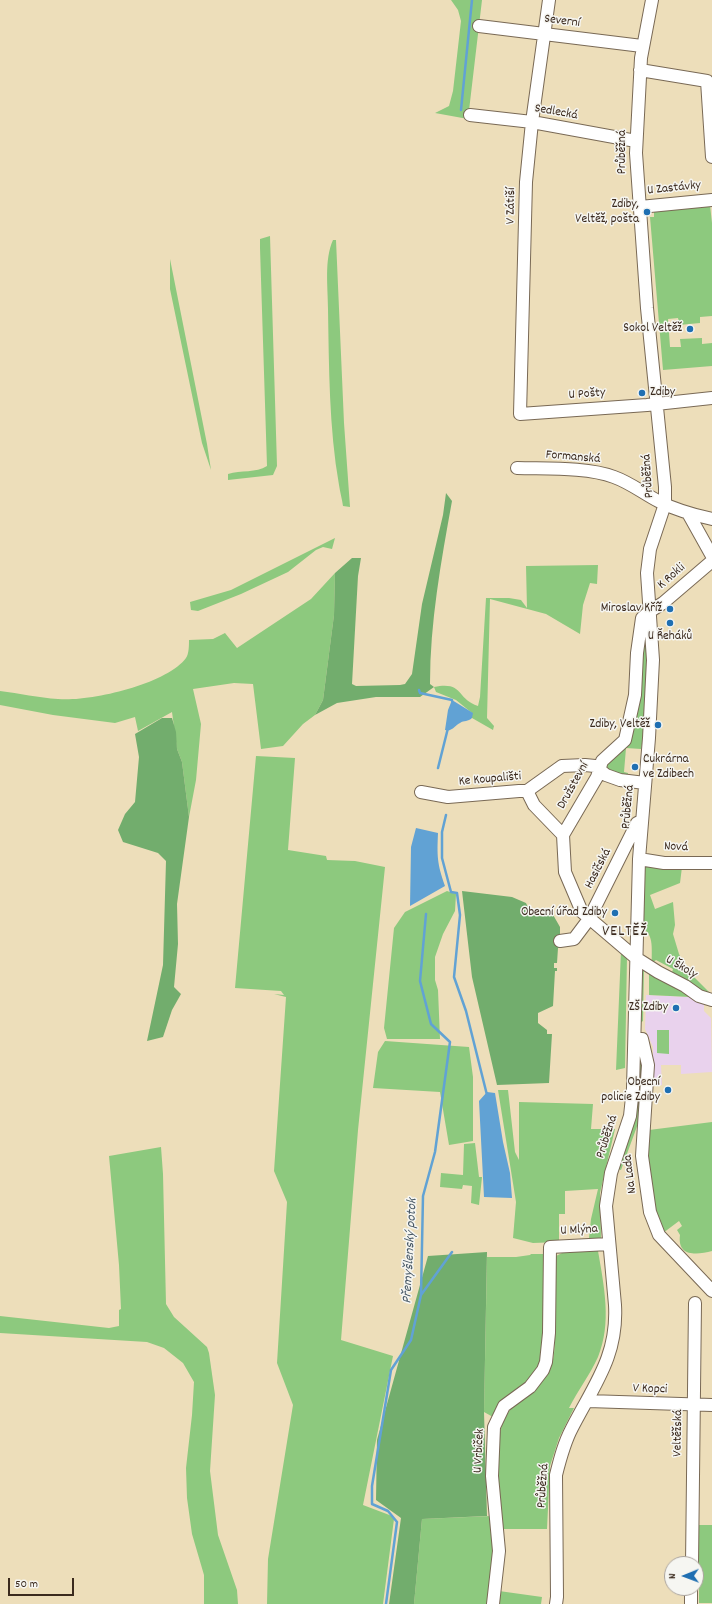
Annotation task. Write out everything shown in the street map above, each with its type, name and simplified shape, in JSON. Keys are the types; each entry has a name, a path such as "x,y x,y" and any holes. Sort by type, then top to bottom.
{"street":[{"name":"V Zátiší","path":"520,414 526,182 532,122 549,0"},
{"name":"Průběžná","path":"556,1604 556,1475 560,1459 570,1433 588,1401 613,1345 616,1320 606,1206 611,1173 630,1116 633,1088 639,859 649,738 653,660 647,573 650,549 665,504 666,487 656,404 636,169 636,140 642,46 652,0"},
{"name":"Severní","path":"479,26 642,46"},
{"path":"640,70 708,81 712,157"},
{"name":"Sedlecká","path":"470,115 532,122 636,140"},
{"name":"U Zastávky","path":"640,207 712,200"},
{"name":"U Pošty","path":"520,414 656,404 712,398"},
{"name":"Formanská","path":"517,468 577,469 613,476 632,485 660,502 688,513 712,519"},
{"path":"688,513 712,556"},
{"name":"K Rokli","path":"649,612 663,603 712,561"},
{"name":"Družstevní","path":"562,835 600,770 602,761 625,740 635,695 637,653 642,618 649,612"},
{"name":"Ke Koupališti","path":"421,792 448,797 520,791 527,792 562,766 585,765 595,766 606,774 620,780 645,783"},
{"path":"527,792 534,805 562,835 565,872 582,912 636,958"},
{"name":"Hasičská","path":"560,941 574,939 589,919 637,823 642,821"},
{"name":"Nová","path":"639,859 664,863 712,863"},
{"name":"U Školy","path":"636,958 658,972 685,986 699,996 712,1000"},
{"name":"Na Lada","path":"635,1039 642,1039 648,1065 642,1156 650,1212 659,1234 712,1291"},
{"name":"U Mlýna","path":"550,1247 609,1244"},
{"name":"U Vrbiček","path":"492,1604 499,1551 492,1476 494,1427 504,1406 530,1387 543,1370 549,1333 550,1247"},
{"name":"Veltěžská","path":"692,1556 695,1303"},
{"name":"V Kopci","path":"588,1401 693,1406 712,1405"}],"shaded area":[{"path":"646,995 691,997 704,1002 704,1011 711,1018 712,1072 681,1074 681,1065 661,1065 662,1085 653,1086 653,1047 645,1029"}],"green space":[{"path":"451,0 482,0 468,119 435,113 449,106 453,91 461,21 458,10"},
{"path":"710,205 712,223 712,316 700,317 700,323 679,325 678,318 668,319 670,347 681,347 680,339 702,338 702,344 712,343 712,366 663,370 650,217 654,217 654,210"},
{"path":"270,236 277,466 273,475 228,480 228,474 258,470 267,466 260,239"},
{"path":"333,240 336,240 344,423 350,507 343,506 339,488 331,420 327,265"},
{"path":"170,259 211,470 202,443 170,289"},
{"path":"446,493 452,501 440,569 434,615 430,661 430,684 434,687 420,697 376,697 337,703 315,715 323,700 334,615 335,573 352,558 361,558 358,576 352,684 356,686 400,685 405,684 412,674 422,604 443,515"},
{"path":"335,538 332,549 323,547 316,550 288,572 241,594 198,611 191,610 190,602 231,590"},
{"path":"598,565 597,584 590,583 583,605 580,634 546,614 490,599 487,718 494,726 493,730 472,718 472,713 456,700 436,692 434,687 450,686 471,703 478,706 480,697 486,598 509,598 521,600 527,608 526,566"},
{"path":"335,573 334,615 323,700 315,715 303,724 283,746 261,749 253,684 234,683 193,689 201,724 196,780 189,817 182,762 177,749 172,712 138,731 135,717 115,723 53,715 0,705 0,691 58,699 72,699 89,698 108,694 146,683 162,676 186,658 189,640 213,639 225,633 237,648 311,599"},
{"path":"644,622 649,656 644,734 641,749 626,748 624,772 628,773 628,780 608,772 606,767 628,735"},
{"path":"162,718 172,718 176,732 177,749 182,762 189,817 177,904 178,944 174,987 181,994 172,1010 163,1037 147,1041 163,965 166,861 158,853 123,842 118,830 125,814 135,802 139,757 135,734"},
{"path":"256,756 295,758 288,850 326,856 327,860 355,861 385,867 358,1130 341,1340 393,1356 363,1505 392,1516 394,1519 383,1604 267,1604 268,1559 293,1405 277,1363 287,1202 274,1171 286,997 274,994 284,995 281,991 235,988"},
{"path":"647,864 682,867 680,883 650,895 655,909 673,902 675,925 673,934 679,954 687,970 712,996 671,976 673,969 656,960 652,963 651,939 646,931 642,929 644,867"},
{"path":"447,891 456,894 455,911 443,934 435,957 435,980 438,990 440,1039 387,1039 384,1028 394,928 405,912"},
{"path":"462,891 512,897 526,903 531,914 552,913 560,927 560,948 558,948 557,963 554,963 554,968 557,968 557,971 555,971 553,1006 538,1013 538,1023 547,1030 547,1034 552,1034 549,1083 497,1085 472,977"},
{"path":"621,951 627,957 625,1068 616,1070"},
{"path":"644,969 643,1021 640,1023 642,970"},
{"path":"649,970 691,997 649,995"},
{"path":"657,1030 669,1030 669,1054 657,1053"},
{"path":"385,1041 469,1047 473,1077 473,1141 449,1145 440,1092 373,1088 378,1052"},
{"path":"640,1049 644,1070 639,1121 621,1170 618,1169 633,1123 638,1097"},
{"path":"498,1090 508,1090 515,1152 519,1160 519,1102 593,1104 591,1129 615,1129 600,1193 601,1240 585,1241 589,1238 591,1219 598,1189 565,1191 565,1214 559,1214 559,1242 533,1243 513,1238 516,1202"},
{"path":"712,1122 712,1251 689,1253 685,1251 680,1242 680,1235 677,1230 682,1226 679,1221 663,1233 657,1219 646,1171 649,1130"},
{"path":"475,1143 479,1177 482,1177 479,1205 471,1203 472,1186 463,1185 462,1189 440,1187 441,1173 463,1175 464,1144"},
{"path":"161,1147 166,1304 174,1317 207,1347 209,1353 215,1395 210,1471 218,1535 237,1590 238,1604 204,1604 204,1575 192,1534 187,1498 186,1468 194,1382 183,1363 164,1348 147,1342 0,1333 0,1316 109,1328 119,1326 119,1310 121,1309 119,1265 109,1156"},
{"path":"598,1251 606,1304 605,1331 598,1357 569,1408 574,1408 559,1438 550,1466 547,1529 503,1529 499,1501 497,1468 499,1435 510,1410 531,1394 545,1378 552,1363 554,1348 556,1256 564,1252"},
{"path":"487,1252 484,1412 487,1516 422,1519 414,1604 389,1604 401,1518 376,1500 377,1440 428,1256"},
{"path":"531,1254 544,1254 543,1348 541,1359 531,1378 493,1417 484,1412 487,1257 516,1257"},
{"path":"491,1516 495,1546 487,1604 414,1604 422,1519"},
{"path":"699,1525 712,1525 712,1603 699,1603 699,1596 704,1596 704,1556 699,1556"},
{"path":"499,1591 542,1597 541,1604 498,1604"}],"water":[{"path":"452,700 473,713 472,718 451,729 445,730 448,710"},
{"path":"416,828 438,833 438,860 445,886 410,906 411,847"},
{"path":"487,1092 495,1093 510,1173 512,1198 484,1197 479,1101"}],"waterway":[{"name":"Přemyšlenský potok","path":"461,110 472,0"},
{"name":"Přemyšlenský potok","path":"419,690 420,693 452,701"},
{"name":"Přemyšlenský potok","path":"438,768 448,728"},
{"name":"Přemyšlenský potok","path":"446,815 442,832 442,858 451,892 457,893 460,915 454,977 466,1011 487,1095"},
{"name":"Přemyšlenský potok","path":"386,1604 397,1522 388,1511 372,1504 372,1486 391,1370 411,1340 421,1295 423,1196 435,1152 450,1042 431,1024 420,981 426,914"},
{"path":"421,1295 452,1252"}],"place":[{"name":"Zdiby, Veltěž, pošta","path":"647,212"},
{"name":"Sokol Veltěž","path":"690,329"},
{"name":"Zdiby","path":"642,393"},
{"name":"Miroslav Kříž","path":"670,609"},
{"name":"U Řeháků","path":"670,623"},
{"name":"Zdiby, Veltěž","path":"658,725"},
{"name":"Cukrárna ve Zdibech","path":"635,767"},
{"name":"Obecní úřad Zdiby","path":"615,913"},
{"name":"ZŠ Zdiby","path":"676,1008"},
{"name":"Obecní policie Zdiby","path":"668,1090"}],"district":[{"name":"VELTĚŽ","path":"625,933"}]}
